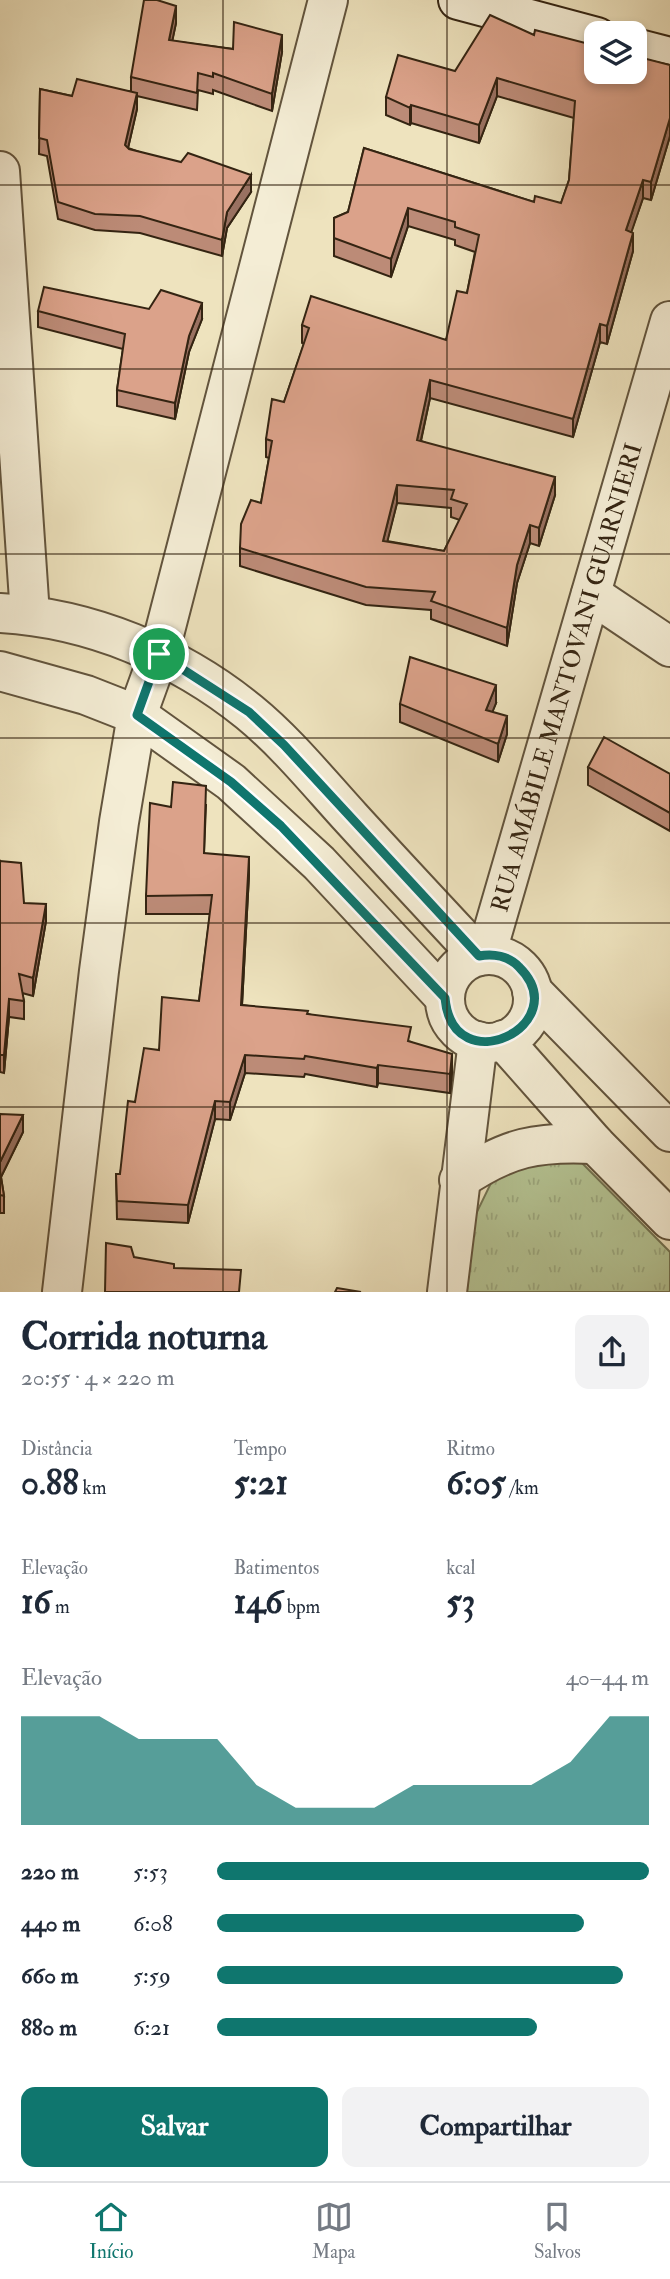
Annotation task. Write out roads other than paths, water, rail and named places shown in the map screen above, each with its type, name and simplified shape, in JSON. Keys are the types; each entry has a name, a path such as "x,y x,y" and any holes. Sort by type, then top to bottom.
{"street":[{"path":"62,1292 99,971 137,715 159,654 328,0"},
{"path":"458,0 584,34"},
{"path":"647,51 670,57"},
{"path":"0,172 15,614 120,638 159,654 214,687 258,720 482,956"},
{"name":"RUA AMÁBILE MANTOVANI GUARNIERI","path":"482,956 670,321"},
{"path":"591,594 670,647"},
{"path":"0,671 86,695 137,715 231,782 281,826 445,998 452,1022 463,1034 491,1040 670,1220"},
{"path":"445,998 451,976 468,960 482,956 515,963 527,976 532,992 532,1009 524,1025 491,1040"},
{"path":"532,992 670,1132"},
{"path":"447,1292 459,1180 491,1040"},
{"path":"459,1180 490,1159 514,1149 554,1142 595,1144"}]}
